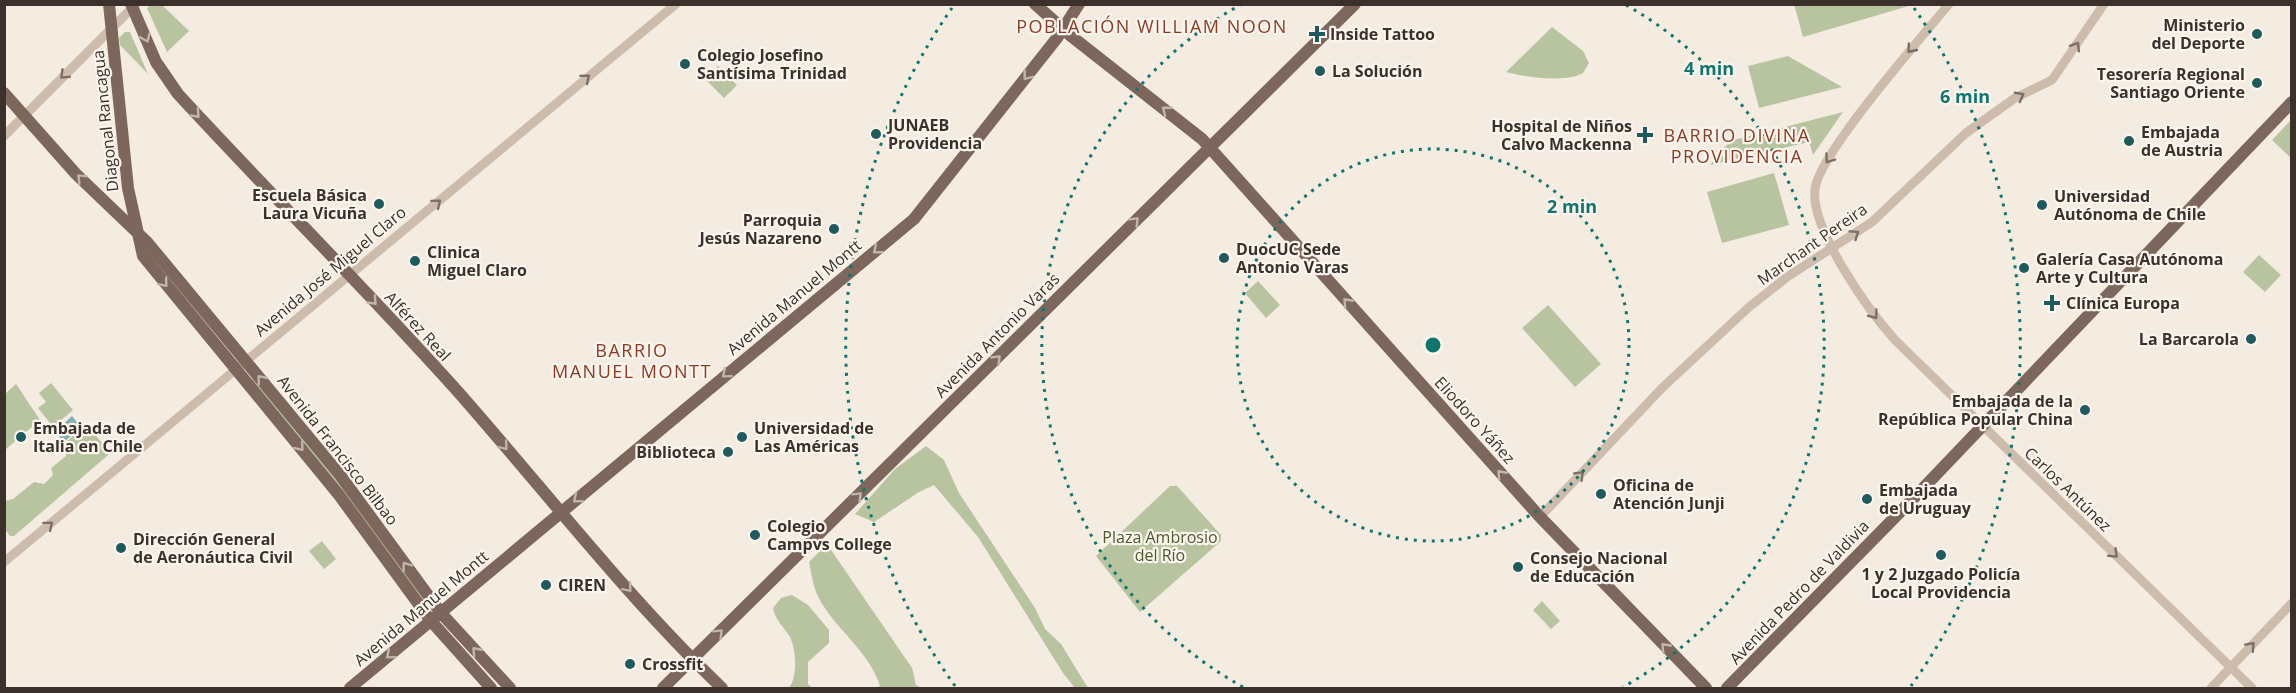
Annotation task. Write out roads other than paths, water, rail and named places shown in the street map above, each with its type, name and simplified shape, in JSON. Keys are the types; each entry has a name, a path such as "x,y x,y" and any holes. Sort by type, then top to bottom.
{"main road":[{"name":"Diagonal Rancagua","path":"109,4 128,189 138,233"},
{"name":"Eliodoro Yáñez","path":"1035,4 1063,29 1184,124 1210,148 1540,517 1706,688"},
{"name":"Avenida Manuel Montt","path":"350,688 914,219 1063,29 1079,4"},
{"name":"Avenida Antonio Varas","path":"663,688 1355,4"},
{"name":"Alférez Real","path":"133,6 159,68 178,94 459,393 560,513 692,660 722,688"},
{"name":"Avenida Francisco Bilbao","path":"4,93 76,174 138,233 349,486 441,612 510,688"},
{"name":"Avenida Pedro de Valdivia","path":"1727,688 2292,102"},
{"name":"Avenida Francisco Bilbao","path":"138,233 146,261 339,495 431,621 491,688"}],"street":[{"name":"Avenida José Miguel Claro","path":"4,562 676,4"},
{"name":"Carlos Antúnez","path":"1949,4 1863,111 1818,176 1815,201 1833,247 1862,297 1884,328 1981,426 2252,688"},
{"name":"Marchant Pereira","path":"1540,517 1662,388 1748,308 1787,277 1859,232 1966,133 2015,98 2052,80 2104,4"},
{"path":"4,136 133,6"},
{"path":"2211,688 2292,603"}],"water":[{"path":"72,416 81,427 64,442 55,432"}],"place":[{"name":"Inside Tattoo","path":"1317,34"},
{"name":"Ministerio del Deporte","path":"2257,34"},
{"name":"Colegio Josefino Santísima Trinidad","path":"685,64"},
{"name":"La Solución","path":"1320,71"},
{"name":"Tesorería Regional Santiago Oriente","path":"2257,83"},
{"name":"JUNAEB Providencia","path":"876,134"},
{"name":"Hospital de Niños Calvo Mackenna","path":"1645,135"},
{"name":"Embajada de Austria","path":"2129,141"},
{"name":"Escuela Básica Laura Vicuña","path":"379,204"},
{"name":"Universidad Autónoma de Chile","path":"2042,205"},
{"name":"Parroquia Jesús Nazareno","path":"834,229"},
{"name":"DuocUC Sede Antonio Varas","path":"1224,258"},
{"name":"Clinica Miguel Claro","path":"415,261"},
{"name":"Galería Casa Autónoma Arte y Cultura","path":"2024,268"},
{"name":"Clínica Europa","path":"2052,303"},
{"name":"La Barcarola","path":"2251,339"},
{"name":"Embajada de la República Popular China","path":"2085,410"},
{"name":"Embajada de Italia en Chile","path":"21,437"},
{"name":"Universidad de Las Américas","path":"742,437"},
{"name":"Biblioteca","path":"728,452"},
{"name":"Oficina de Atención Junji","path":"1601,494"},
{"name":"Embajada de Uruguay","path":"1867,499"},
{"name":"Colegio Campvs College","path":"755,535"},
{"name":"Dirección General de Aeronáutica Civil","path":"121,548"},
{"name":"1 y 2 Juzgado Policía Local Providencia","path":"1941,555"},
{"name":"Consejo Nacional de Educación","path":"1518,567"},
{"name":"CIREN","path":"546,585"},
{"name":"Crossfit","path":"630,664"}],"district":[{"name":"POBLACIÓN WILLIAM NOON","path":"1152,26"},
{"name":"BARRIO DIVINA PROVIDENCIA","path":"1737,145"},
{"name":"BARRIO MANUEL MONTT","path":"632,360"}],"park label":[{"name":"Plaza Ambrosio del Río","path":"1160,546"}]}
